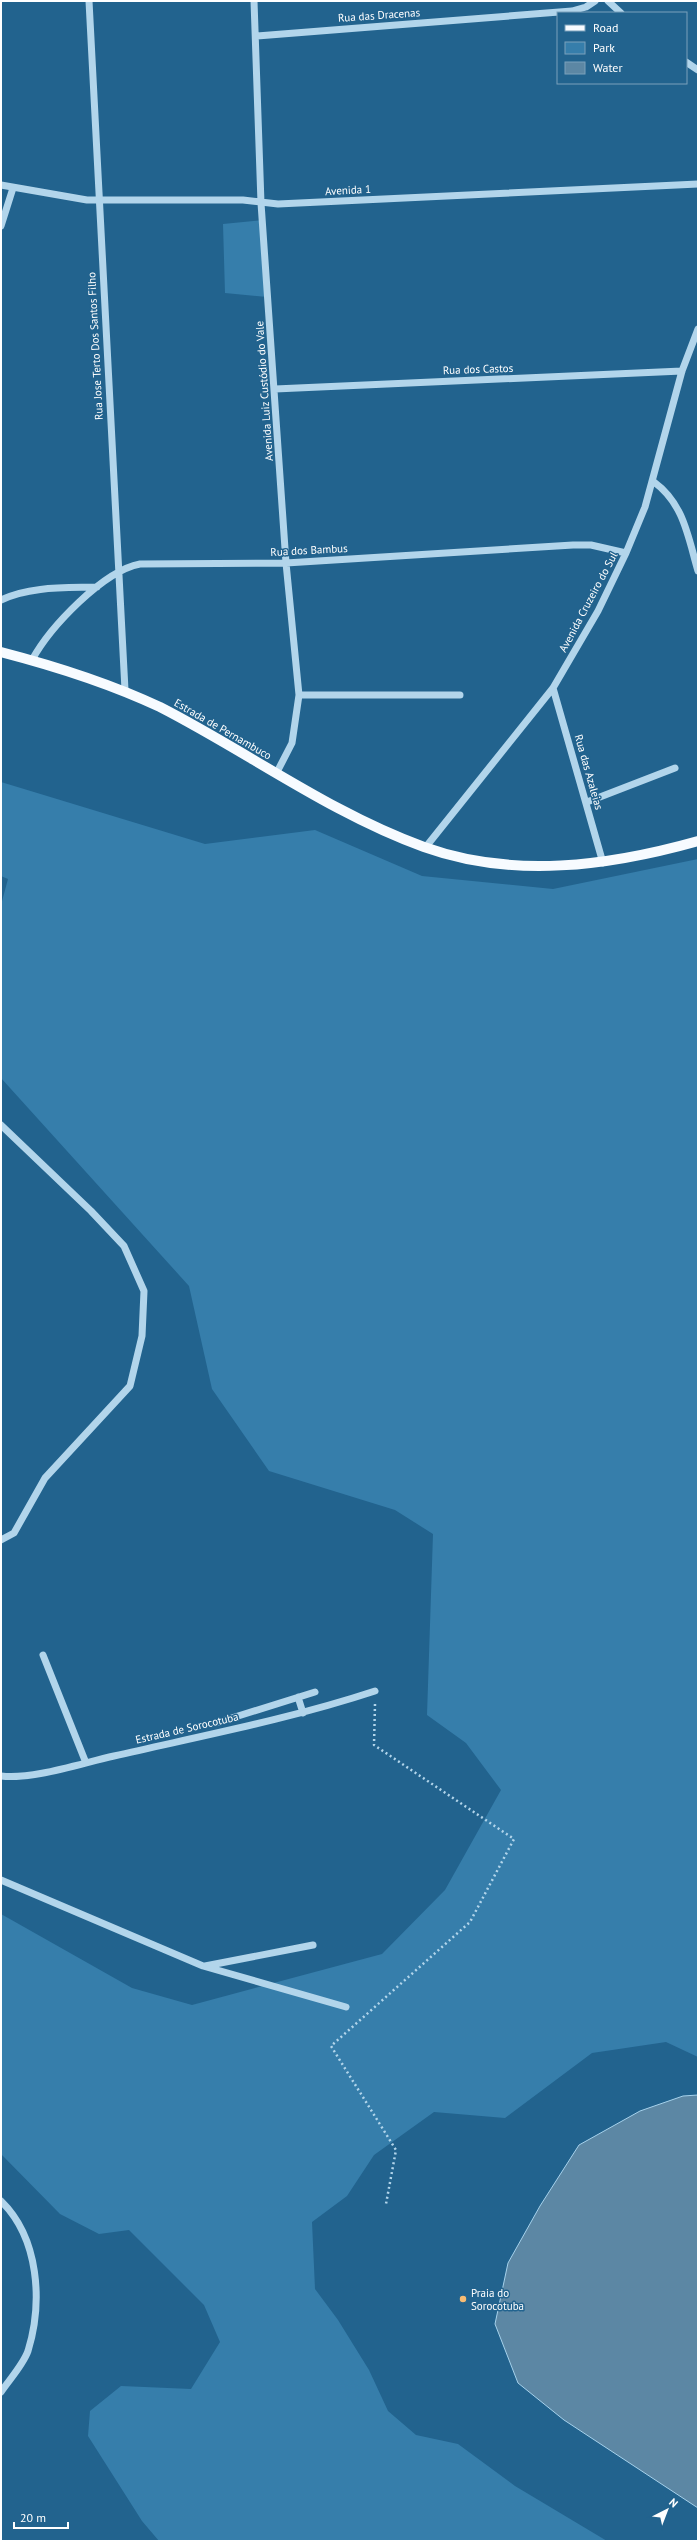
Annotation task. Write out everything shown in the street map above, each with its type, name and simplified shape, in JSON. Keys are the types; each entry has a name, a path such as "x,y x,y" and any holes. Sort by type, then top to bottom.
{"main road":[{"name":"Estrada de Pernambuco","path":"1,652 32,660 125,690 188,721 276,774 363,821 425,848 469,859 511,865 556,866 603,863 698,841"}],"street":[{"name":"Rua Jose Terto Dos Santos Filho","path":"89,1 98,201 125,690"},
{"name":"Avenida Luiz Custódio do Vale","path":"254,1 257,36 261,203 286,563 299,695 292,743 276,774"},
{"name":"Rua das Dracenas","path":"559,12 579,10 595,1"},
{"path":"608,1 620,12"},
{"name":"Rua das Dracenas","path":"257,36 557,12"},
{"path":"687,63 698,70"},
{"name":"Avenida 1","path":"1,185 98,201 243,200 278,204 698,184"},
{"path":"1,226 13,188"},
{"name":"Avenida Cruzeiro do Sul","path":"425,848 553,688 598,611 626,553 654,482 682,371 698,329"},
{"name":"Rua dos Castos","path":"275,389 682,371"},
{"path":"654,482 666,490 677,506 698,571"},
{"name":"Rua dos Bambus","path":"32,660 56,627 97,586 119,570 140,564 286,563 591,544 626,553"},
{"path":"1,600 14,593 97,586"},
{"name":"Rua das Azaleias","path":"553,688 587,802 603,863"},
{"path":"299,695 460,695"},
{"path":"587,802 675,768"},
{"path":"1,1126 91,1212 124,1246 144,1291 142,1336 130,1386 45,1478 14,1533 1,1540"},
{"path":"43,1655 86,1762"},
{"name":"Estrada de Sorocotuba","path":"1,1776 15,1778 303,1713 375,1691"},
{"path":"219,1722 315,1692"},
{"path":"298,1698 303,1713"},
{"path":"1,1880 203,1966 346,2007"},
{"path":"203,1966 313,1945"},
{"path":"1,2201 14,2214 32,2260 37,2306 27,2352 1,2392"}],"path":[{"path":"375,1691 374,1745 514,1839 470,1922 331,2046 396,2150 386,2204"}],"green space":[{"path":"263,220 267,297 225,293 223,224"},
{"path":"1,782 205,844 315,830 422,876 553,889 698,859 698,2057 666,2042 592,2053 505,2118 434,2112 374,2155 347,2196 312,2222 315,2289 338,2320 369,2370 388,2411 416,2435 458,2444 515,2486 607,2541 159,2541 142,2521 88,2436 90,2411 121,2386 191,2389 220,2342 204,2305 129,2230 99,2234 60,2214 1,2154 1,1914 132,1988 192,2005 382,1954 445,1890 501,1790 466,1743 427,1715 433,1534 395,1510 269,1471 212,1389 189,1286 1,1078 1,905 8,879 1,876"}],"water":[{"path":"698,2095 698,2508 564,2420 518,2383 495,2324 508,2263 540,2206 579,2145 640,2111 683,2096"}],"place":[{"name":"Praia do Sorocotuba","path":"463,2299"}]}
